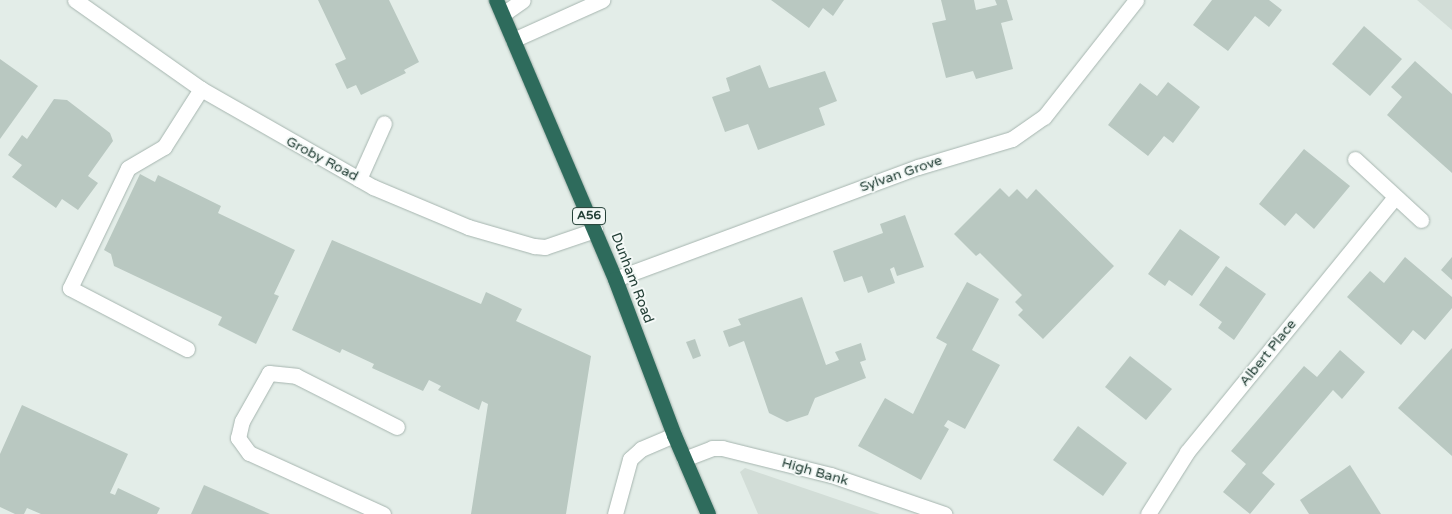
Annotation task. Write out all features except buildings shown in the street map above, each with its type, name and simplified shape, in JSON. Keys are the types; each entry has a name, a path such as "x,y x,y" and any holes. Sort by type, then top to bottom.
{"highway":[{"name":"Dunham Road","path":"496,0 596,230 674,435 708,514"}],"street":[{"name":"Groby Road","path":"75,0 201,90 359,179 468,227 534,246 545,247 596,230"},
{"path":"503,14 523,0"},
{"path":"512,40 602,0"},
{"name":"Sylvan Grove","path":"616,279 918,167 1012,139 1044,117 1136,0"},
{"path":"186,349 70,288 128,168 164,147 201,90"},
{"path":"359,179 384,124"},
{"path":"1355,159 1421,220"},
{"name":"Albert Place","path":"1148,514 1187,452 1395,197"},
{"path":"384,514 249,453 238,438 242,421 269,372 296,376 397,427"},
{"path":"615,514 630,459 641,449 674,435"},
{"name":"High Bank","path":"684,459 712,448 722,448 831,475 944,514"}],"shaded area":[{"path":"1417,0 1452,0 1452,30"},
{"path":"745,468 880,514 758,514 740,472"}]}
